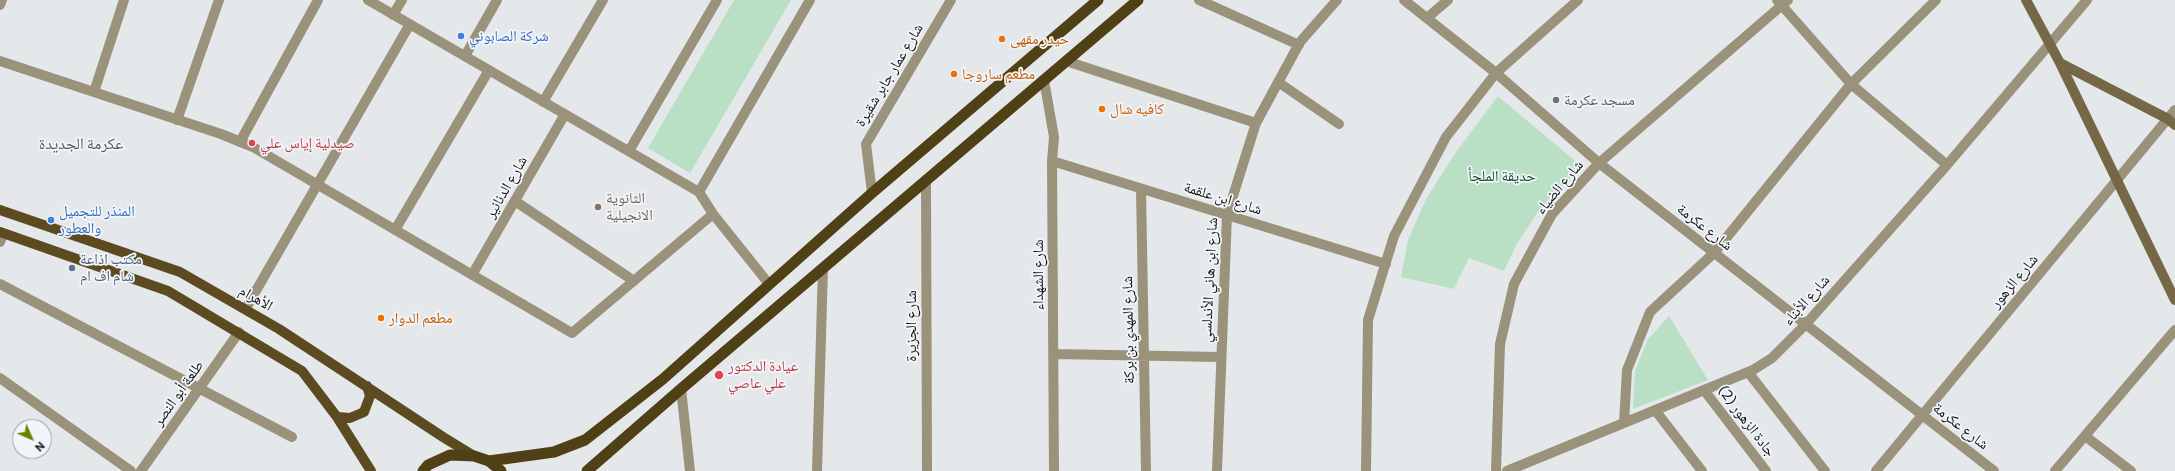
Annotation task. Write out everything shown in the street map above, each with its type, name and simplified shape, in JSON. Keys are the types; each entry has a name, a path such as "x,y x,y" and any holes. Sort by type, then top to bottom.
{"highway":[{"path":"489,461 554,452 585,440 663,379 872,193 1098,0"},
{"path":"587,471 681,389 1138,0"},
{"path":"423,471 428,465 450,455 474,456 489,461 501,471"}],"main road":[{"path":"2026,0 2060,62 2175,300"},
{"path":"2060,62 2171,122"},
{"name":"الأهرام","path":"0,210 180,272 246,308 474,456"},
{"path":"1,236 168,291 302,371 336,417 372,471"},
{"path":"336,417 350,418 364,412 370,396 367,386"}],"street":[{"path":"0,5 2,0"},
{"path":"94,92 124,0"},
{"path":"177,120 219,0"},
{"path":"240,142 318,0"},
{"path":"368,0 699,192 713,214 769,284"},
{"path":"393,14 402,0"},
{"path":"465,56 497,0"},
{"path":"543,102 603,0"},
{"path":"630,152 717,0"},
{"path":"699,192 810,0"},
{"name":"شارع عمار جابر شقيرة","path":"872,193 866,144 951,0"},
{"path":"1199,0 1299,45"},
{"name":"شارع ابن هاني الأندلسي","path":"1217,471 1220,357 1227,215 1256,123 1299,45 1337,0"},
{"name":"شارع عكرمة","path":"1404,0 1496,73 1599,163 1994,471"},
{"path":"1427,18 1448,0"},
{"path":"1366,471 1368,320 1394,236 1446,137 1496,73 1578,0"},
{"path":"1624,423 1627,370 1650,312 1714,253 1851,84 1936,0"},
{"name":"شارع الأبناء","path":"1507,471 1748,372 1772,358 1806,324 1948,165 2049,42 2087,0"},
{"path":"1782,2 1851,84 1948,165"},
{"name":"شارع الضياء","path":"1496,471 1500,344 1514,284 1552,214 1599,163 1782,2"},
{"path":"246,308 410,24"},
{"path":"0,60 254,147 572,333 713,214"},
{"path":"1066,61 1256,123"},
{"path":"395,230 488,70"},
{"name":"شارع الشهداء","path":"1044,80 1054,137 1052,162 1054,471"},
{"path":"1278,82 1339,124"},
{"name":"شارع الزهور","path":"1876,471 2117,180 2171,122 2175,110"},
{"name":"شارع الدنانير","path":"472,275 565,114"},
{"name":"شارع ابن علقمة","path":"1052,162 1386,264"},
{"name":"شارع الجزيرة","path":"926,180 927,471"},
{"name":"شارع المهدي بن بركة","path":"1141,189 1146,471"},
{"path":"515,201 634,281"},
{"path":"817,471 823,268"},
{"path":"0,284 292,437"},
{"path":"2055,471 2175,330"},
{"name":"طلعة أبو النصر","path":"141,471 239,332"},
{"path":"1054,354 1220,357"},
{"path":"1748,372 1825,471"},
{"path":"0,378 130,471"},
{"path":"681,389 690,471"},
{"name":"جادة الزهور (2)","path":"1704,390 1766,471"},
{"path":"1655,410 1702,471"},
{"path":"2085,436 2131,471"}],"green space":[{"path":"734,0 791,0 690,173 648,148"},
{"name":"حديقة الملجأ","path":"1498,96 1581,166 1538,212 1516,245 1504,271 1469,258 1454,289 1401,277 1408,240 1426,199 1456,152"},
{"path":"1669,316 1708,380 1633,409 1635,371 1648,339"}],"place":[{"name":"شركة الصابوني","path":"461,36"},
{"name":"حيدر مقهى","path":"1002,39"},
{"name":"مطعم ساروجا","path":"954,74"},
{"name":"مسجد عكرمة","path":"1556,100"},
{"name":"كافيه شال","path":"1102,109"},
{"name":"صيدلية إياس علي","path":"252,143"},
{"name":"الثانوية الانجيلية","path":"598,207"},
{"name":"المنذر للتجميل والعطور","path":"51,220"},
{"name":"مكتب اذاعة شام اف ام","path":"72,268"},
{"name":"مطعم الدوار","path":"381,318"},
{"name":"عيادة الدكتور علي عاصي","path":"719,375"}],"district":[{"name":"عكرمة الجديدة","path":"81,144"}]}
